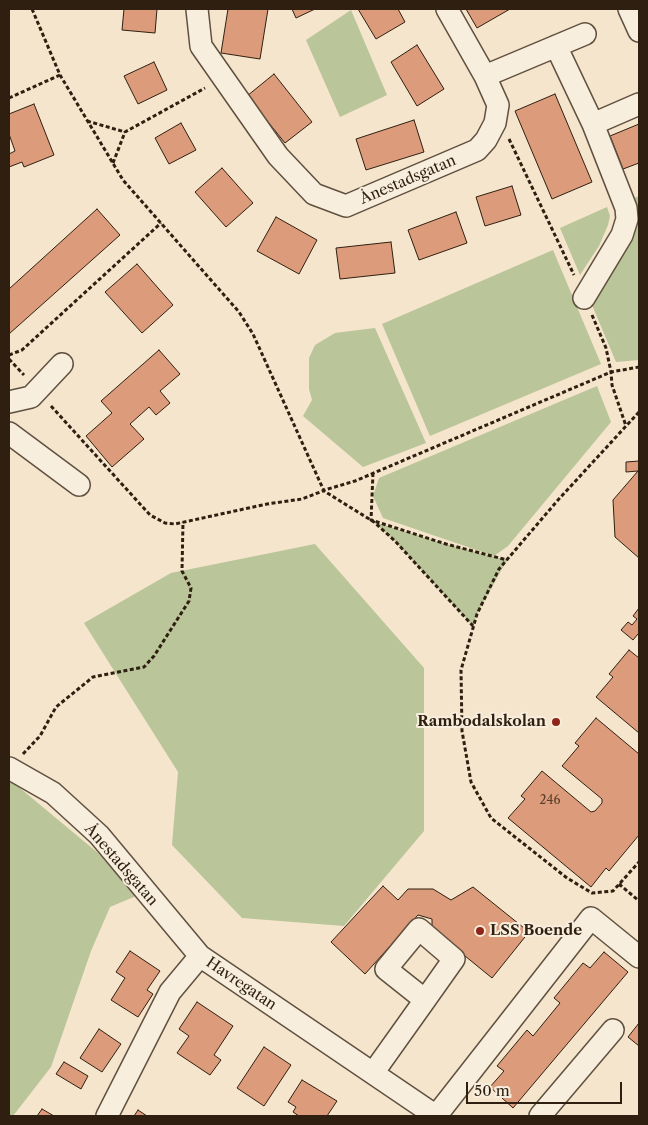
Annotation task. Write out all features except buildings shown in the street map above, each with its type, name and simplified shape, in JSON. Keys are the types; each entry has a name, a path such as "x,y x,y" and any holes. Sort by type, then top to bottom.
{"street":[{"name":"Ånestadsgatan","path":"197,9 201,46 278,156 314,194 346,206 476,150 486,140 495,123"},
{"path":"447,9 485,76 498,105 495,123"},
{"path":"629,9 639,31"},
{"path":"485,76 585,34"},
{"path":"556,46 593,124 626,208 627,220 622,235 584,298"},
{"path":"593,124 639,104"},
{"path":"9,402 32,397 62,364"},
{"path":"9,433 79,485"},
{"name":"Ånestadsgatan","path":"15,761 99,835 200,956"},
{"path":"436,1116 591,918 639,957"},
{"name":"Havregatan","path":"107,1116 170,992 200,956 436,1116"},
{"path":"372,1073 425,1000"},
{"path":"540,1116 613,1030"}],"path":[{"path":"32,9 60,75 123,180 239,312 253,334 324,491 370,520 395,541 473,626"},
{"path":"9,98 60,75"},
{"path":"113,163 125,132 223,78"},
{"path":"87,121 125,132"},
{"path":"495,123 512,141 606,348 612,372 612,385 626,426"},
{"path":"161,223 22,350 9,357 150,514 165,524 302,499 355,481 612,372 639,367"},
{"path":"639,412 558,500 499,569 477,614 461,670 462,731 471,782 492,818 566,878 592,893 613,891 639,862"},
{"path":"370,520 373,473"},
{"path":"370,520 446,544 507,560"},
{"path":"15,761 40,736 56,707 93,678 144,667 154,656 189,601 191,588 182,571 183,522"},
{"path":"619,884 639,901"}],"green space":[{"path":"351,10 387,95 340,117 306,40"},
{"path":"639,196 639,360 616,362 589,298 629,200"},
{"path":"607,207 610,216 608,225 599,246 580,275 560,228"},
{"path":"553,250 601,364 430,436 382,324"},
{"path":"375,328 426,443 363,467 303,416 312,400 309,389 309,358 315,345 335,333"},
{"path":"597,386 611,422 508,546 494,556 383,518 373,496 379,478"},
{"path":"374,522 507,560 477,614 473,626 395,541"},
{"path":"315,544 424,668 424,831 344,926 242,918 172,845 178,772 84,623 171,573"},
{"path":"9,779 98,853 136,896 110,907 91,951 51,1067 13,1116 9,1116"}],"place":[{"name":"Rambodalskolan","path":"556,722"},
{"name":"LSS Boende","path":"480,931"}]}
